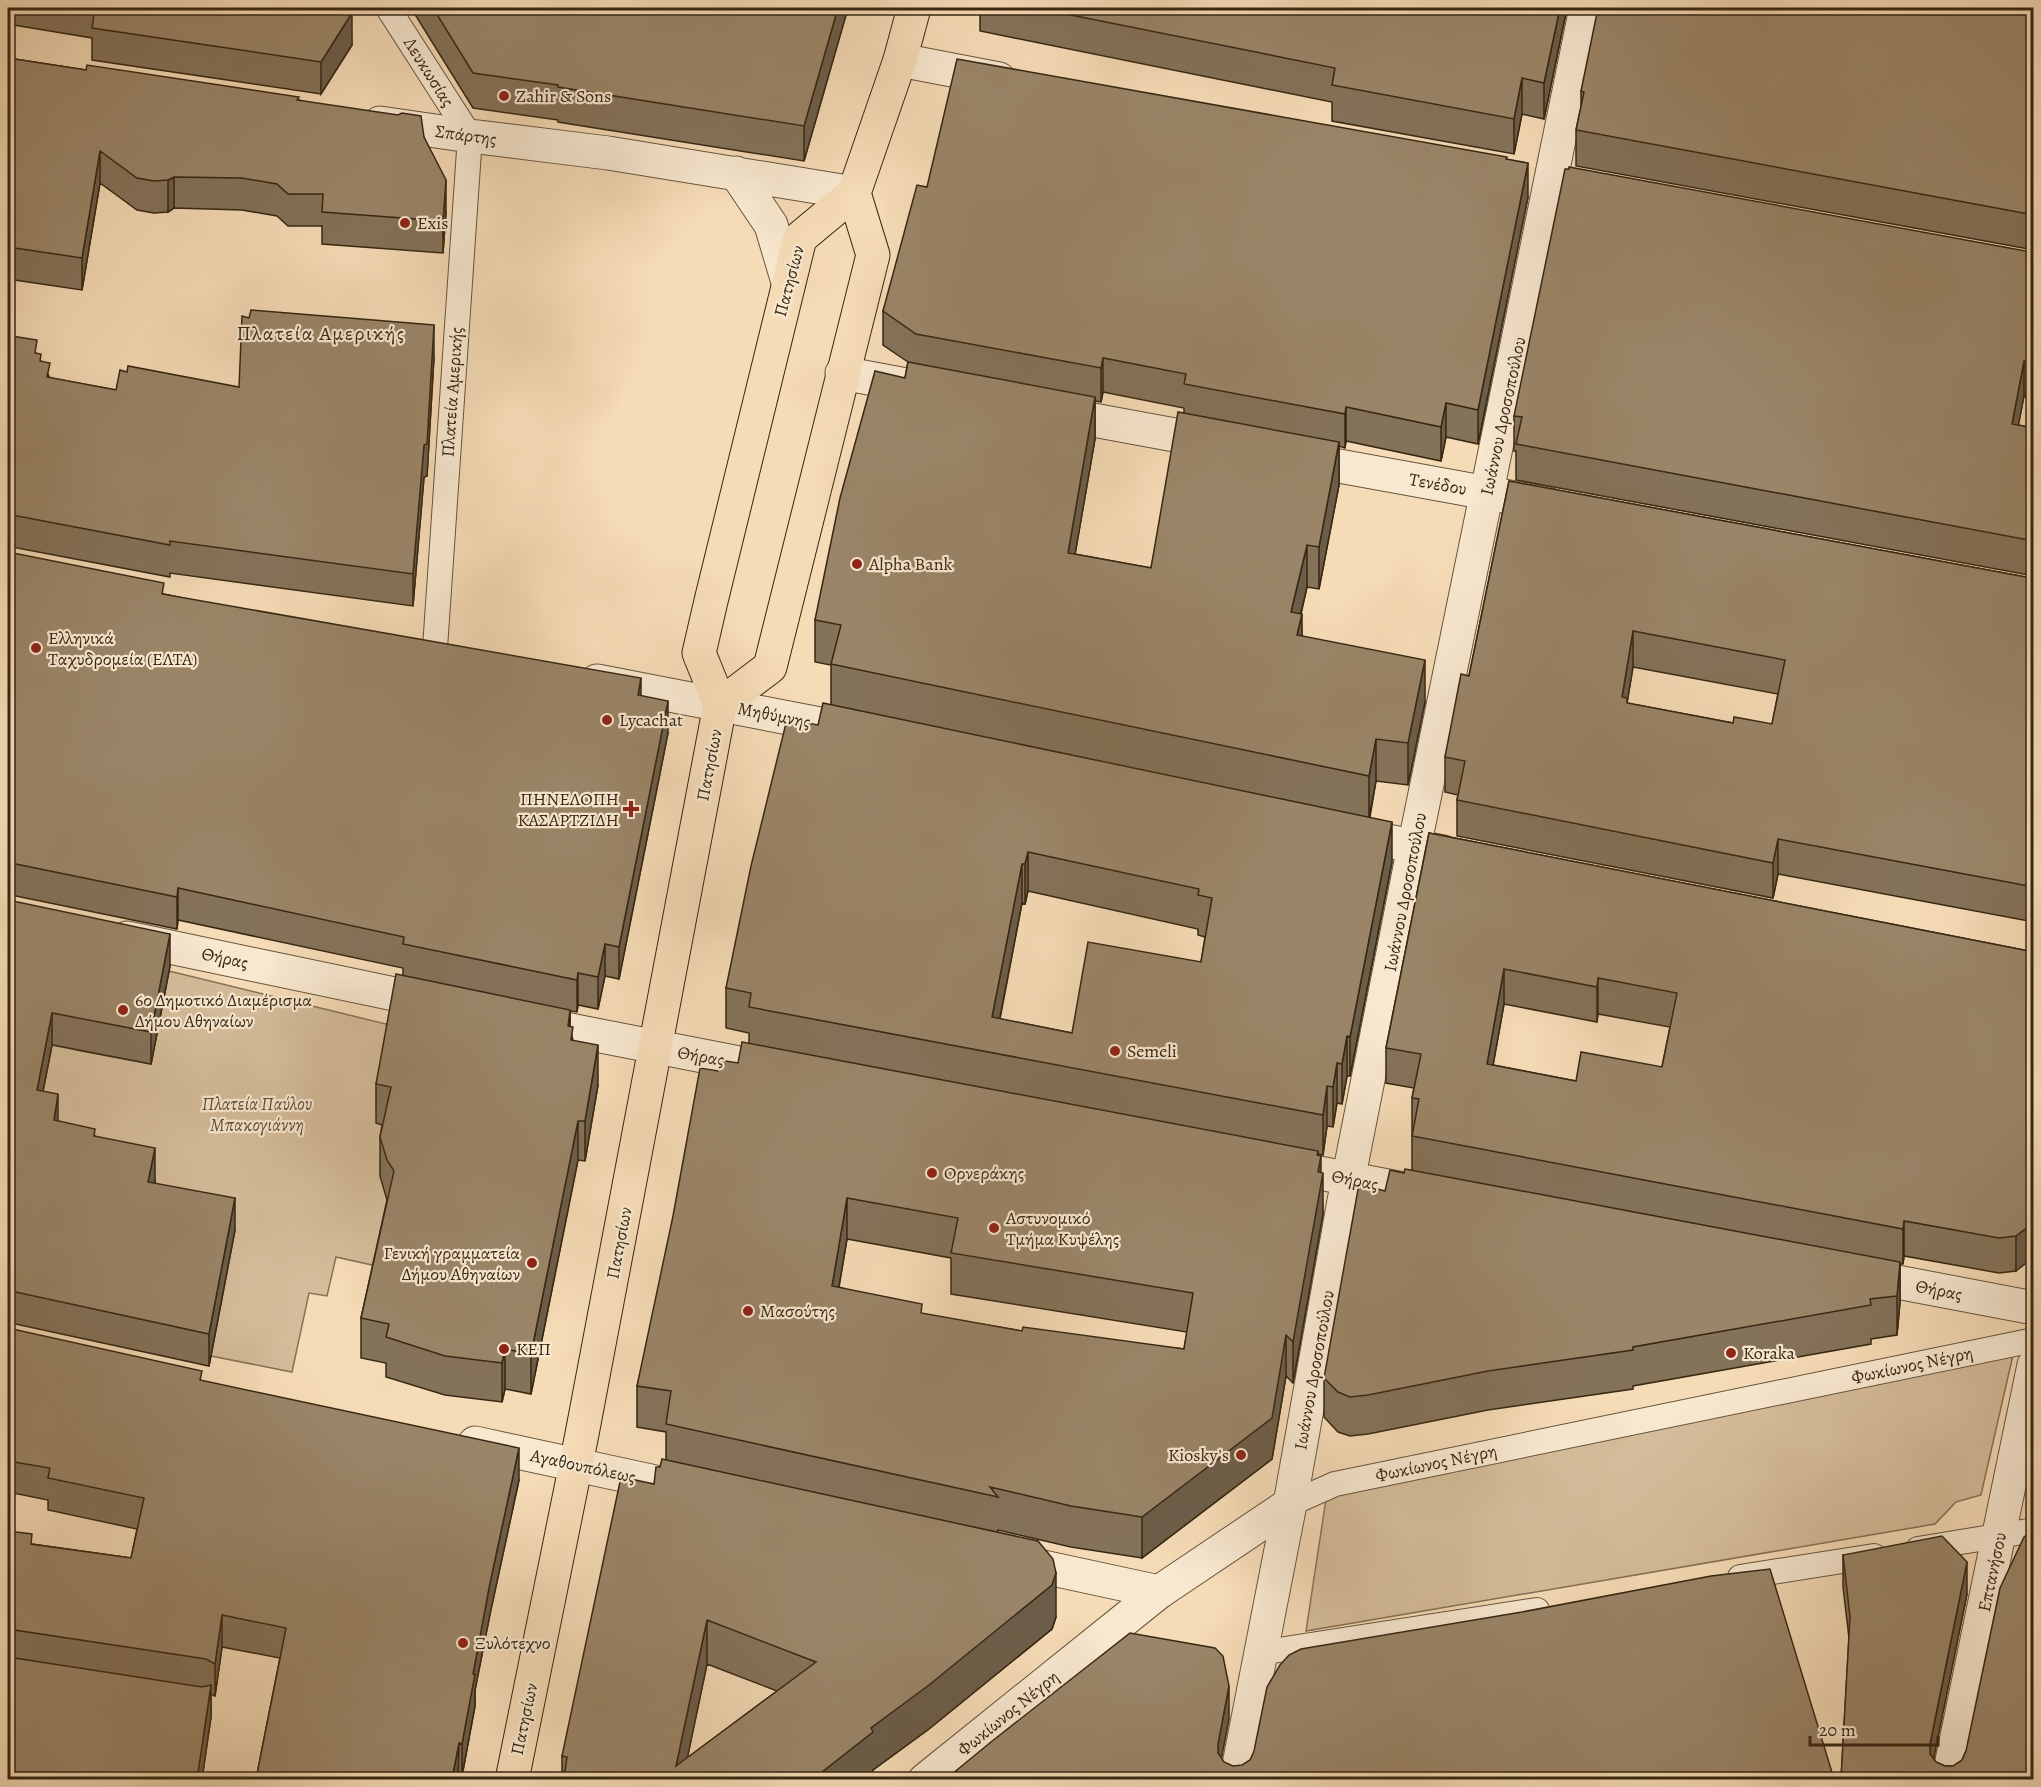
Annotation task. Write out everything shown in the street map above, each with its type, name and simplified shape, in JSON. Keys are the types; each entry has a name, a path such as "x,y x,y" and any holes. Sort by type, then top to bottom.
{"main road":[{"path":"854,193 900,60 914,8"},
{"name":"Πατησίων","path":"512,1779 576,1465 720,705 699,653 800,238 854,193 873,255 770,667 720,705"}],"street":[{"name":"Λευκωσίας","path":"388,8 470,136"},
{"name":"Ιωάννου Δροσοπούλου","path":"1236,1779 1290,1504 1348,1179 1487,493 1565,183 1586,8"},
{"path":"900,60 1025,84"},
{"name":"Σπάρτης","path":"351,118 470,136 609,153 854,193"},
{"name":"Πλατεία Αμερικής","path":"435,648 470,136"},
{"path":"736,173 771,225 788,282"},
{"path":"1516,174 1565,183"},
{"path":"842,373 950,393"},
{"name":"Τενέδου","path":"1021,406 1580,510"},
{"path":"400,642 469,655"},
{"name":"Μηθύμνης","path":"570,675 892,739"},
{"path":"1318,827 1475,858"},
{"name":"Θήρας","path":"101,933 463,1008"},
{"name":"Θήρας","path":"498,1015 799,1075"},
{"name":"Θήρας","path":"1251,1160 1457,1199"},
{"name":"Θήρας","path":"1831,1270 2034,1308"},
{"name":"Φωκίωνος Νέγρη","path":"925,1779 1159,1592 1290,1504 1335,1484 2034,1340"},
{"name":"Επτανήσου","path":"1948,1779 2034,1365"},
{"name":"Αγαθουπόλεως","path":"448,1437 727,1498"},
{"path":"1721,1580 2034,1530"},
{"path":"984,1554 1159,1592"},
{"path":"1260,1653 1556,1606"}],"green space":[{"name":"Πλατεία Παύλου Μπακογιάννη","path":"169,971 394,1026 391,1126 394,1210 381,1267 336,1257 327,1296 309,1293 292,1372 211,1356 53,1157 35,1090 46,1040 76,1050 151,1064"},
{"path":"2013,1355 1981,1495 1956,1502 1935,1524 1306,1631 1328,1486"}],"building":[{"path":"95,8 349,8 352,13 321,62 92,28"},
{"path":"433,8 838,8 804,126 473,73"},
{"path":"1036,8 1560,8 1544,83 1522,78 1514,119 1332,85 1335,68"},
{"path":"1598,8 2034,8 2034,215 1576,130 1584,92 1581,91"},
{"path":"8,58 86,70 87,65 299,97 297,100 398,115 402,113 421,116 424,137 446,180 443,221 322,212 323,194 288,194 277,184 242,178 174,177 154,181 137,178 100,151 82,258 8,247"},
{"path":"957,59 1507,157 1506,159 1528,163 1478,410 1446,403 1441,427 1346,407 1345,414 1184,384 1186,374 1103,358 1101,368 916,334 883,311 917,185 927,187"},
{"path":"1569,167 2034,252 2034,362 2024,361 2012,424 2034,428 2034,541 1516,444 1522,417 1514,416 1565,169"},
{"path":"251,310 434,325 427,444 424,445 413,574 170,541 170,545 8,515 8,327 13,328 12,336 37,340 35,353 41,354 40,361 50,363 47,377 116,390 120,370 127,372 128,366 239,387 242,316 249,318"},
{"path":"908,362 1095,397 1068,553 1151,568 1178,412 1339,442 1319,547 1307,545 1291,612 1302,614 1297,635 1425,660 1408,743 1376,739 1369,776 831,664 841,625 815,620 840,498 875,371 905,378"},
{"path":"1509,481 2034,578 2034,887 1778,839 1773,863 1457,800 1465,761 1445,757 1461,674 1469,676","holes":["1633,631 1785,660 1772,724 1734,717 1733,723 1627,703 1627,698 1622,697"]},
{"path":"8,552 164,583 162,594 641,678 638,695 668,701 619,947 605,944 598,977 578,973 577,980 403,944 404,937 178,888 177,897 8,863"},
{"path":"823,703 1392,822 1350,1037 1347,1036 1342,1064 1337,1063 1333,1087 1327,1086 1323,1115 749,1007 751,993 726,988 751,866 787,719 818,725","holes":["1028,852 1199,889 1198,895 1212,898 1201,962 1088,942 1072,1033 992,1017 1022,864 1025,864"]},
{"path":"1429,833 2034,952 2034,1222 2016,1236 1999,1238 1904,1221 1903,1229 1412,1136 1419,1099 1412,1098 1421,1054 1386,1048","holes":["1504,969 1597,987 1598,978 1677,993 1662,1067 1581,1052 1576,1081 1487,1064"]},
{"path":"8,900 170,934 151,1032 52,1013 37,1090 58,1094 54,1120 95,1129 94,1136 155,1148 148,1182 235,1198 209,1334 8,1291"},
{"path":"396,974 570,1010 568,1026 573,1027 571,1040 598,1045 585,1121 578,1121 531,1354 505,1349 502,1363 445,1356 386,1337 389,1324 361,1318 394,1171 387,1160 380,1137 391,1087 376,1084"},
{"path":"742,1042 1318,1151 1317,1155 1321,1156 1318,1172 1323,1173 1293,1342 1286,1335 1272,1418 1142,1517 1071,1506 990,1487 998,1497 666,1424 671,1391 637,1386 673,1216 700,1068 718,1071 720,1060 738,1063","holes":["847,1198 958,1218 951,1253 1193,1293 1184,1349 1023,1327 1022,1331 921,1313 922,1304 832,1286"]},
{"path":"1405,1169 1900,1262 1897,1296 1870,1299 1871,1305 1633,1347 1633,1350 1488,1371 1350,1397 1338,1392 1324,1378 1359,1184 1385,1191 1390,1170 1404,1173"},
{"path":"8,1328 202,1371 200,1380 519,1448 490,1583 462,1744 459,1743 452,1779 256,1779 286,1628 222,1615 215,1664 206,1659 8,1629 8,1531 32,1534 31,1544 131,1558 144,1498 48,1478 50,1468 8,1461"},
{"path":"662,1459 1038,1541 1053,1559 1056,1573 1052,1585 929,1685 871,1728 873,1732 813,1779 564,1779 567,1757 562,1756 621,1477 654,1484 656,1467 660,1467","holes":["707,1620 816,1662 676,1766"]},
{"path":"2034,1530 2034,1779 1841,1779 1850,1617 1843,1555 1942,1536 1967,1562 1930,1744 1930,1754 1936,1762 1945,1766 1953,1766 1962,1760 1966,1751 2000,1588 2024,1537"},
{"path":"1770,1569 1834,1779 946,1779 1130,1633 1215,1648 1223,1656 1229,1686 1218,1753 1224,1762 1233,1766 1242,1765 1250,1760 1254,1751 1267,1687 1280,1665 1289,1655 1301,1649 1522,1612 1711,1576"},
{"path":"8,1657 202,1687 211,1685 197,1779 8,1779"}],"place":[{"name":"Zahir & Sons","path":"504,96"},
{"name":"Exis","path":"405,223"},
{"name":"Alpha Bank","path":"857,564"},
{"name":"Ελληνικά Ταχυδρομεία (ΕΛΤΑ)","path":"36,648"},
{"name":"Lycachat","path":"607,720"},
{"name":"ΠΗΝΕΛΟΠΗ ΚΑΣΑΡΤΖΙΔΗ","path":"631,809"},
{"name":"6ο Δημοτικό Διαμέρισμα Δήμου Αθηναίων","path":"123,1010"},
{"name":"Semeli","path":"1115,1051"},
{"name":"Ορνεράκης","path":"932,1173"},
{"name":"Αστυνομικό Τμήμα Κυψέλης","path":"994,1228"},
{"name":"Γενική γραμματεία Δήμου Αθηναίων","path":"532,1263"},
{"name":"Μασούτης","path":"748,1311"},
{"name":"ΚΕΠ","path":"504,1349"},
{"name":"Koraka","path":"1731,1353"},
{"name":"Kiosky's","path":"1241,1455"},
{"name":"Ξυλότεχνο","path":"463,1643"}],"district":[{"name":"Πλατεία Αμερικής","path":"321,333"}]}
